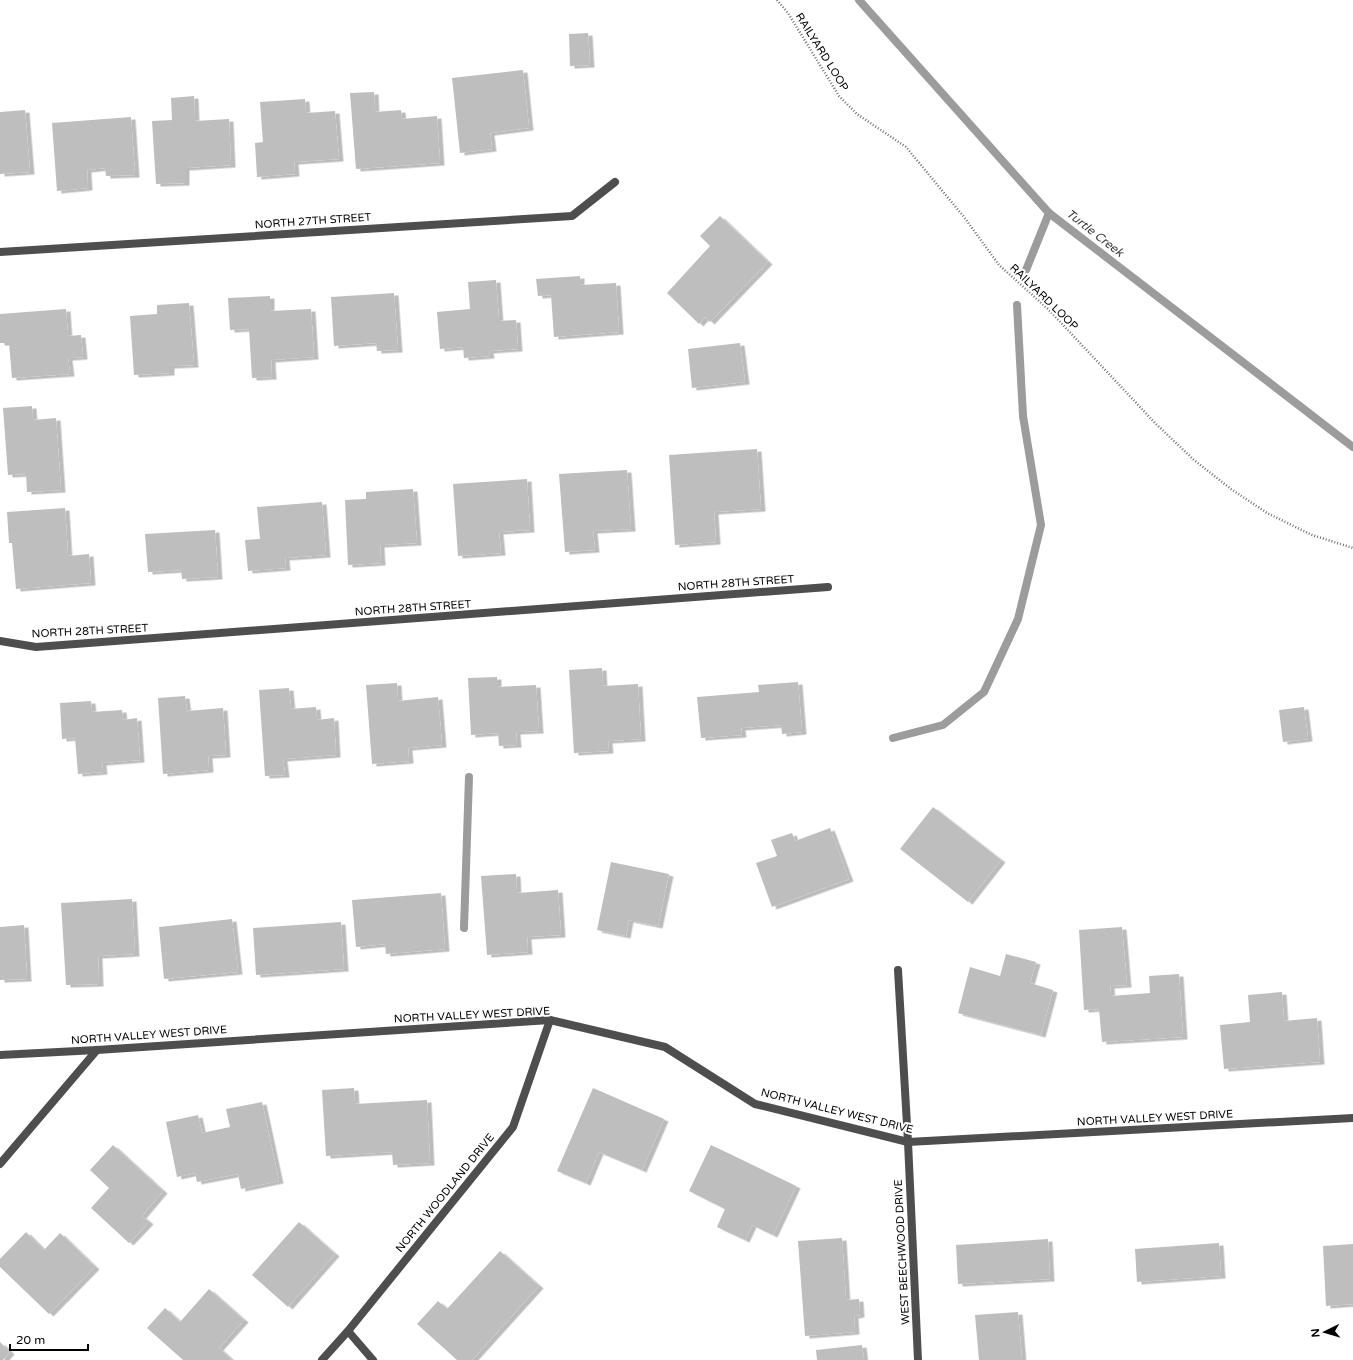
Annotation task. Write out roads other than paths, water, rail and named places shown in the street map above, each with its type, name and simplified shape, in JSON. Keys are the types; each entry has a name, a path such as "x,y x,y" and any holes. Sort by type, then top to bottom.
{"street":[{"name":"NORTH 27TH STREET","path":"0,252 572,216 615,182"},
{"name":"NORTH 28TH STREET","path":"0,641 36,647 828,588"},
{"name":"WEST BEECHWOOD DRIVE","path":"898,970 918,1360"},
{"name":"NORTH VALLEY WEST DRIVE","path":"0,1055 550,1020 665,1047 755,1104 908,1142 1353,1118"},
{"name":"NORTH WOODLAND DRIVE","path":"322,1360 348,1331 513,1127 550,1020"},
{"path":"0,1164 97,1050"},
{"path":"348,1331 373,1360"}],"waterway":[{"name":"Turtle Creek","path":"859,0 1049,213 1353,447"},
{"path":"1026,270 1049,213"},
{"path":"893,738 943,725 984,692 1018,619 1041,525 1023,416 1017,305"},
{"path":"464,928 469,777"}]}
